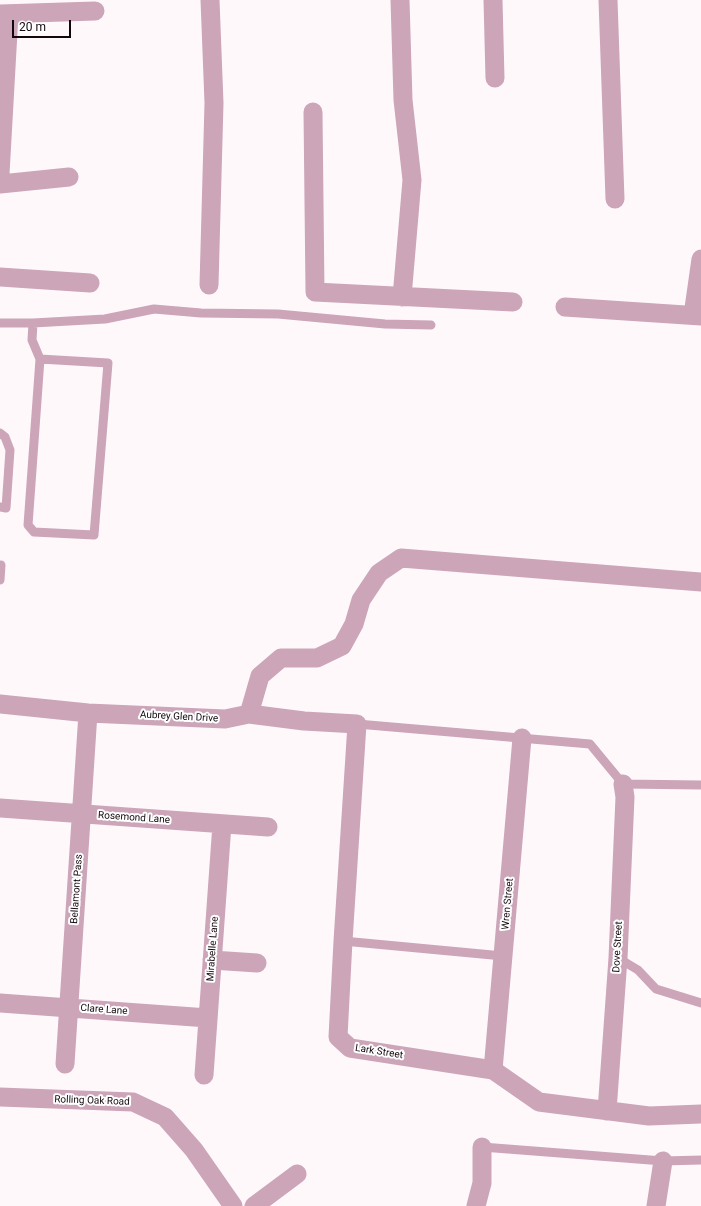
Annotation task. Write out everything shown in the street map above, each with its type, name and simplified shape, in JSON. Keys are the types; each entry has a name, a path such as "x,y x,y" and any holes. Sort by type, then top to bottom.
{"street":[{"path":"209,285 214,103 210,0"},
{"path":"400,0 403,100 412,180 402,297"},
{"path":"493,0 495,78"},
{"path":"608,0 615,199"},
{"path":"0,174 4,14 94,11"},
{"path":"313,112 315,292 512,302"},
{"path":"0,184 69,177"},
{"path":"565,307 697,316 701,259"},
{"path":"0,277 90,284"},
{"path":"249,714 260,676 281,658 317,658 342,646 354,624 361,600 378,573 401,558 701,582"},
{"name":"Aubrey Glen Drive","path":"0,704 88,713 226,719 249,714 304,721 357,724"},
{"name":"Bellamont Pass","path":"65,1064 88,713"},
{"name":"Lark Street","path":"357,724 338,1037 350,1048 493,1070 539,1102 648,1116 701,1114"},
{"name":"Wren Street","path":"493,1070 522,738"},
{"name":"Dove Street","path":"607,1111 618,958 625,797 623,784"},
{"name":"Rosemond Lane","path":"0,808 268,827"},
{"name":"Mirabelle Lane","path":"204,1075 222,824"},
{"path":"212,960 257,963"},
{"name":"Clare Lane","path":"0,1003 208,1018"},
{"name":"Rolling Oak Road","path":"0,1097 133,1102 159,1114 165,1117 194,1150 233,1206"},
{"path":"476,1206 482,1183 482,1146"},
{"path":"656,1206 663,1161"},
{"path":"254,1206 297,1174"}],"lane":[{"path":"0,323 33,323 105,319 154,309 201,313 278,314 385,324 431,325"},
{"path":"33,323 32,340 40,359 28,525 34,532 94,535 108,364 40,359"},
{"path":"0,433 5,437 10,450 6,508 0,507"},
{"path":"0,565 0,580"},
{"path":"357,724 590,744 623,784 701,785"},
{"path":"343,941 503,956"},
{"path":"618,958 638,970 656,989 701,1003"},
{"path":"482,1146 663,1161 701,1160"}]}
